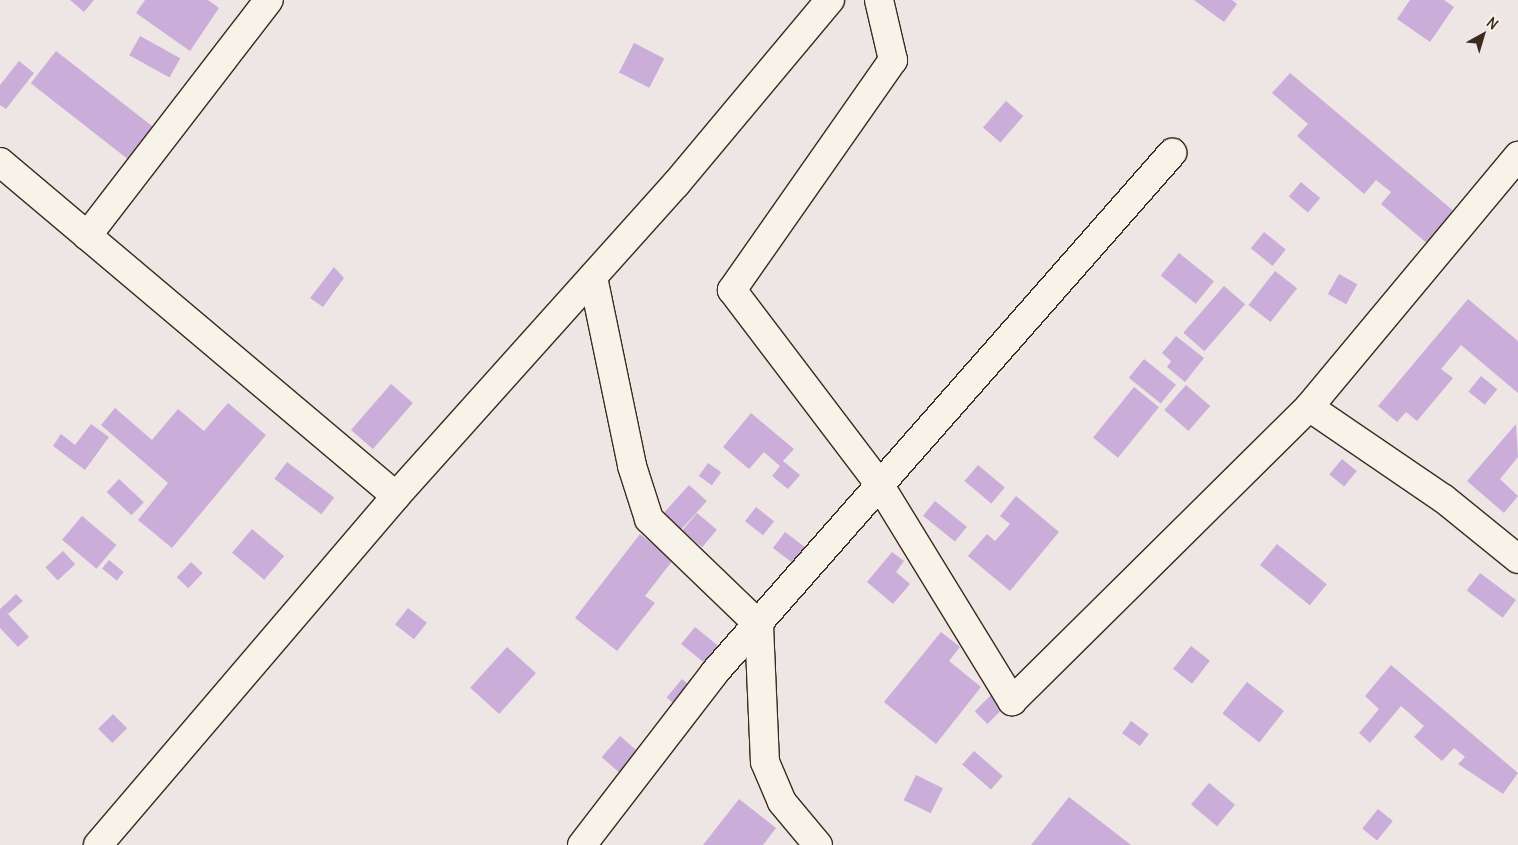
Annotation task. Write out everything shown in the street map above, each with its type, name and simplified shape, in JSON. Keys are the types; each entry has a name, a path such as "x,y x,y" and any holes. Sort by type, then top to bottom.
{"street":[{"path":"87,236 269,0"},
{"path":"98,845 396,496 593,277 830,0"},
{"path":"879,0 892,60 732,290 879,484 1012,701 1309,407 1518,156"},
{"path":"582,845 715,672 759,625 879,484 1172,153"},
{"path":"0,162 396,496"},
{"path":"593,277 632,466 649,519 759,625 765,762 782,802 818,845"},
{"path":"1309,407 1444,499 1518,559"}],"building":[{"path":"70,0 94,0 84,12"},
{"path":"145,0 208,0 219,8 190,51 136,13"},
{"path":"1194,0 1232,0 1237,4 1224,22"},
{"path":"1410,0 1444,0 1454,7 1430,42 1397,19"},
{"path":"140,36 180,58 170,78 129,55"},
{"path":"634,43 664,58 649,88 619,72"},
{"path":"56,51 155,128 129,160 31,83"},
{"path":"19,61 34,73 6,109 0,105 0,85"},
{"path":"1290,73 1456,213 1429,245 1381,204 1391,192 1376,180 1364,194 1297,136 1308,124 1272,93"},
{"path":"1006,101 1023,116 1000,143 983,127"},
{"path":"1301,182 1320,198 1308,213 1289,197"},
{"path":"1264,232 1286,250 1273,266 1251,248"},
{"path":"1179,253 1214,281 1196,304 1161,276"},
{"path":"334,267 344,278 323,307 310,298"},
{"path":"1275,271 1297,288 1271,322 1249,305"},
{"path":"1339,274 1357,284 1346,304 1328,294"},
{"path":"1224,286 1245,304 1204,351 1183,333"},
{"path":"1468,299 1518,341 1518,393 1461,345 1441,369 1453,378 1417,421 1406,412 1397,422 1378,406"},
{"path":"1176,336 1204,358 1185,382 1167,367 1171,361 1162,353"},
{"path":"1144,359 1176,385 1161,403 1129,378"},
{"path":"1481,376 1497,389 1485,405 1468,392"},
{"path":"391,384 413,403 373,449 351,430"},
{"path":"1186,385 1210,406 1189,431 1164,410"},
{"path":"1134,387 1159,407 1118,458 1093,438"},
{"path":"228,403 266,435 172,548 138,520 168,483 101,425 115,408 152,440 178,409 204,431"},
{"path":"751,413 794,449 783,461 800,475 788,489 772,476 780,466 764,452 749,469 723,447"},
{"path":"91,424 109,437 85,470 53,446 61,434 75,445"},
{"path":"1516,424 1518,457 1500,479 1518,496 1504,513 1467,481"},
{"path":"1342,459 1357,471 1344,487 1329,475"},
{"path":"287,462 334,498 321,514 274,479"},
{"path":"708,463 721,472 712,485 699,476"},
{"path":"978,465 1005,487 991,504 965,481"},
{"path":"119,479 144,502 132,515 107,492"},
{"path":"689,485 707,501 681,530 663,514"},
{"path":"1016,496 1059,532 1010,591 968,556 987,534 995,541 1010,524 1000,516"},
{"path":"935,501 967,527 955,542 923,516"},
{"path":"756,507 774,521 763,535 745,521"},
{"path":"697,513 717,530 702,547 682,531"},
{"path":"82,516 116,545 97,569 62,540"},
{"path":"252,529 284,556 264,580 232,553"},
{"path":"785,532 810,551 798,567 773,548"},
{"path":"640,534 673,560 645,596 655,603 617,651 575,618"},
{"path":"1277,544 1327,584 1310,605 1260,565"},
{"path":"63,551 75,564 58,581 45,567"},
{"path":"892,552 904,561 896,572 910,584 893,604 867,582"},
{"path":"109,560 124,572 117,581 102,569"},
{"path":"191,562 203,573 188,588 177,577"},
{"path":"1480,573 1516,600 1503,618 1467,591"},
{"path":"16,594 23,601 8,614 29,637 18,647 0,628 0,609"},
{"path":"408,608 427,623 414,639 395,625"},
{"path":"695,627 725,651 711,668 681,644"},
{"path":"941,632 960,647 949,661 981,687 936,744 884,702"},
{"path":"1191,646 1210,661 1192,684 1173,669"},
{"path":"507,647 536,673 499,714 470,688"},
{"path":"1391,665 1518,773 1503,794 1458,764 1465,757 1454,748 1442,761 1414,737 1424,726 1401,706 1370,743 1359,733 1379,709 1365,696"},
{"path":"682,679 694,689 679,708 667,697"},
{"path":"1247,682 1284,711 1259,742 1222,714"},
{"path":"991,695 1004,708 987,724 975,711"},
{"path":"113,714 127,728 112,743 98,729"},
{"path":"1131,721 1149,734 1140,746 1122,733"},
{"path":"620,736 644,757 626,778 602,757"},
{"path":"974,751 1003,776 991,790 962,765"},
{"path":"916,775 943,788 931,813 904,800"},
{"path":"1209,783 1235,805 1217,826 1191,804"},
{"path":"1069,797 1131,845 1031,845"},
{"path":"739,799 776,828 763,845 703,845"},
{"path":"1378,809 1393,821 1377,840 1362,828"}]}
